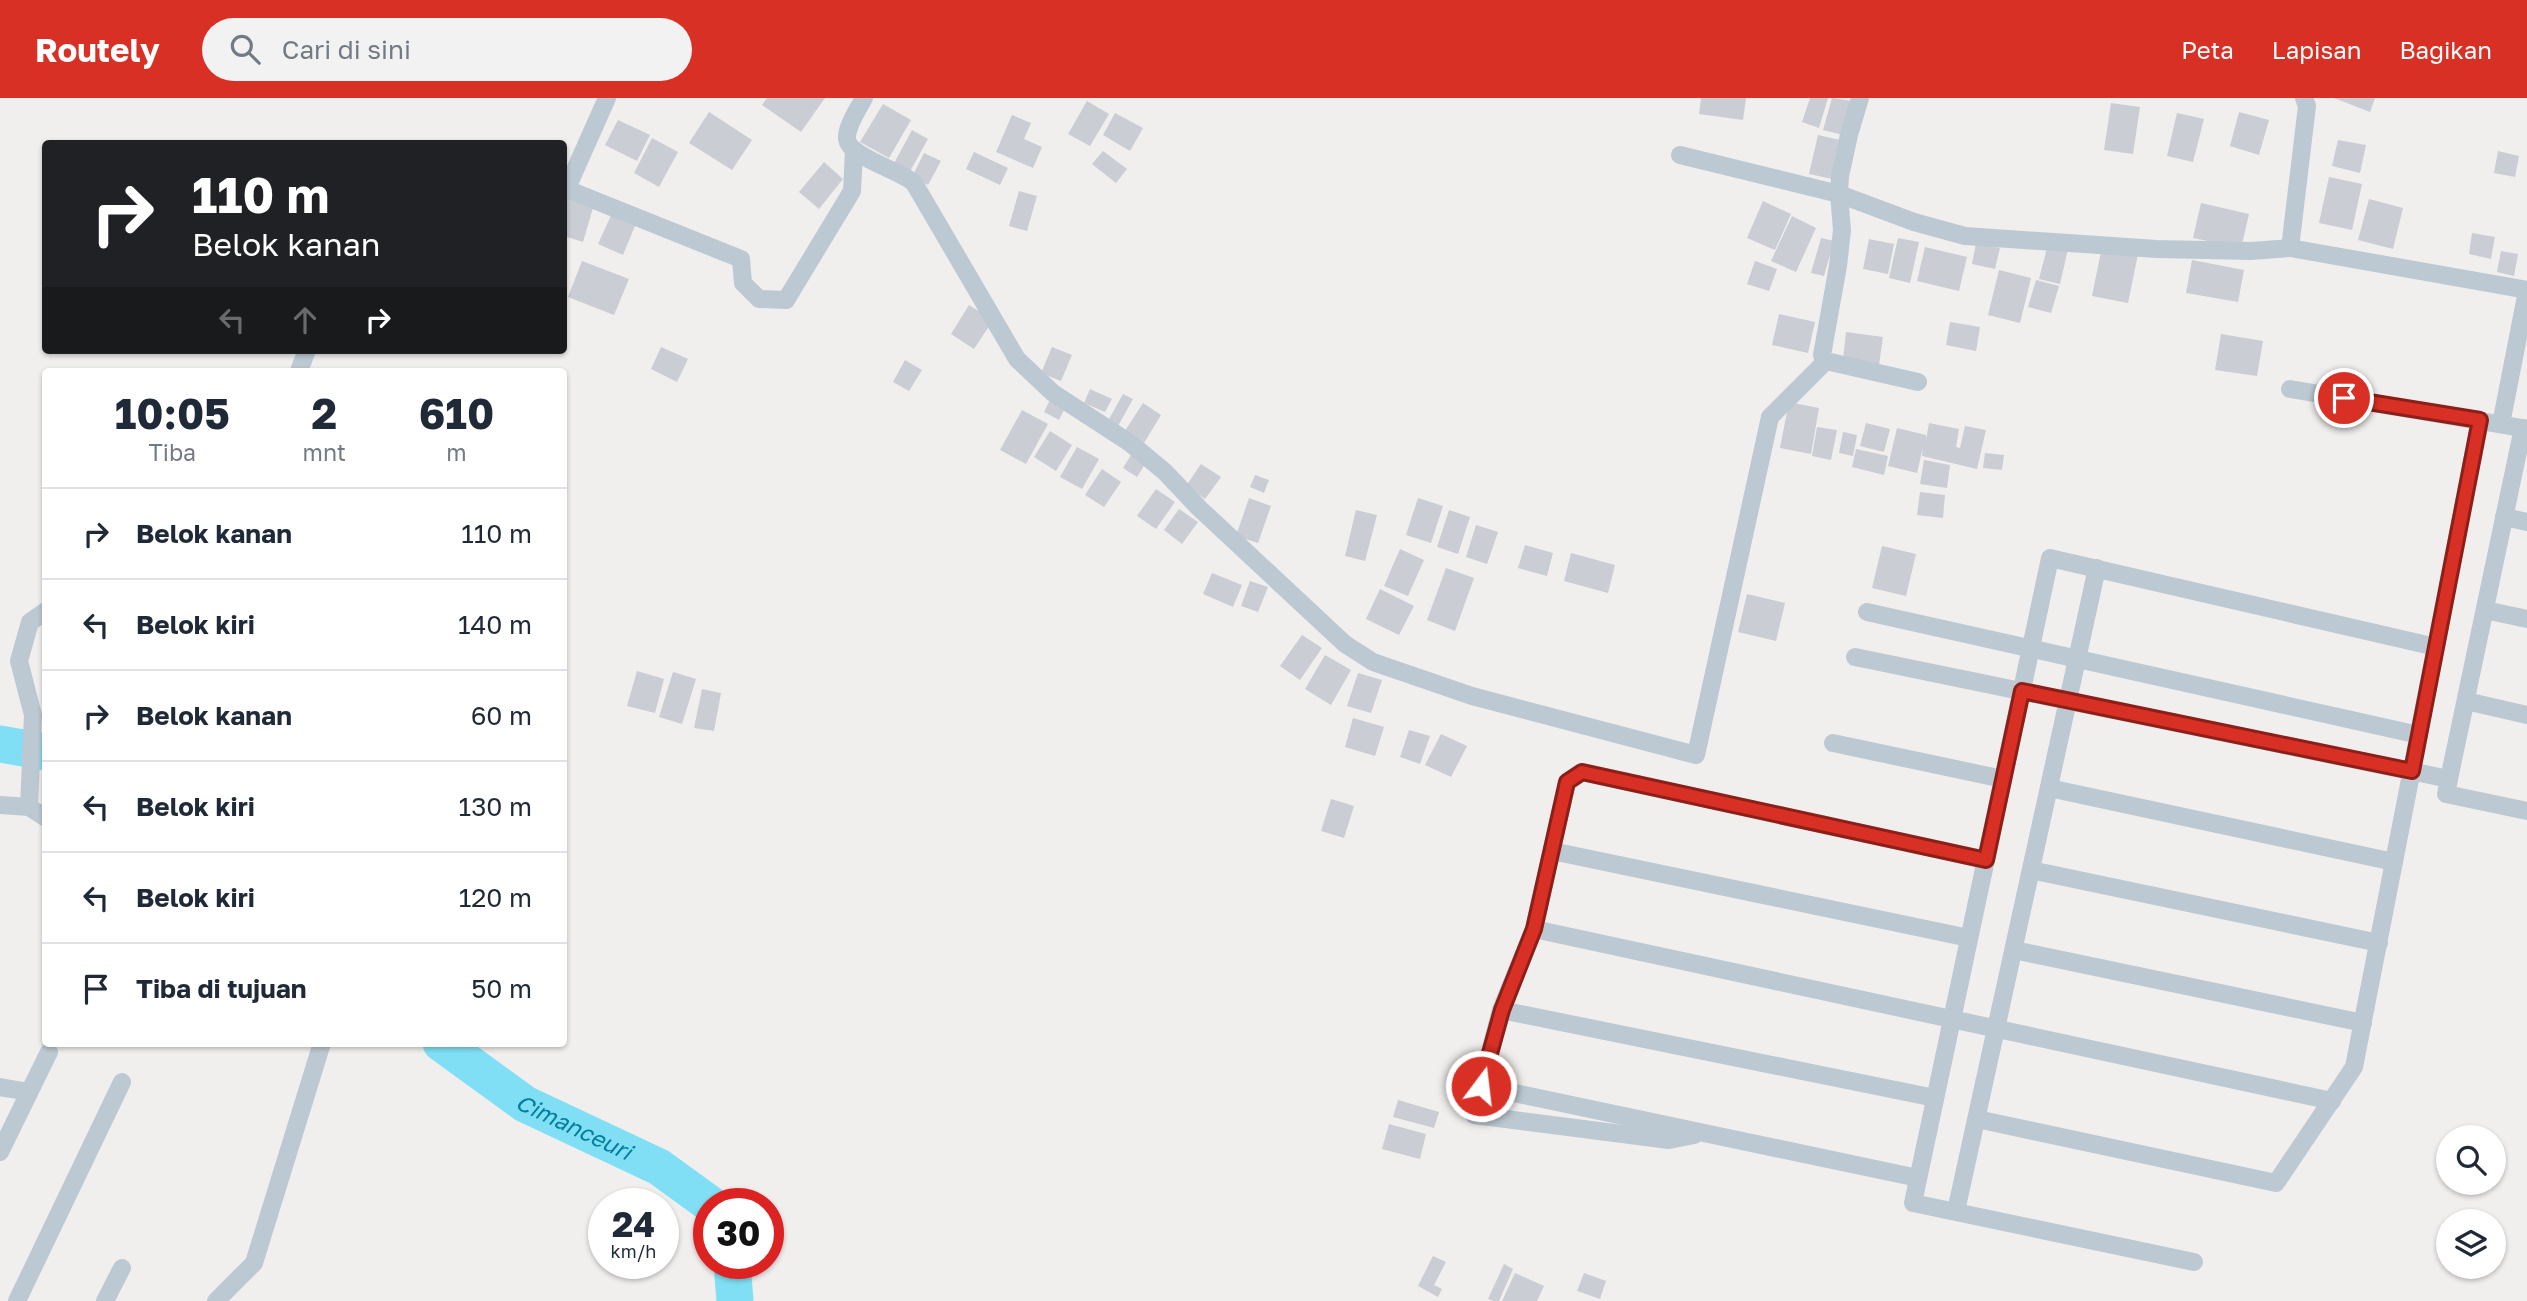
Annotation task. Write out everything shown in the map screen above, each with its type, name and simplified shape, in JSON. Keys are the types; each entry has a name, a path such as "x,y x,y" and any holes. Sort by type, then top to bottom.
{"street":[{"path":"567,184 607,98"},
{"path":"567,189 741,259 743,283 759,299 786,300 852,191 854,150 847,136 864,98"},
{"path":"1860,98 1849,135 1839,194 1842,230 1823,358 1826,361 1918,382"},
{"path":"2290,248 2307,106 2304,98"},
{"path":"854,150 906,176 914,183 1017,359 1053,393 1130,443 1165,472 1199,508 1345,644 1373,662 1472,696 1696,755 1770,417 1826,361"},
{"path":"1679,155 1839,194 1914,222 1965,236 2157,249 2251,251 2290,248 2527,291 2501,424"},
{"path":"2290,388 2525,428 2446,794 2527,811"},
{"path":"1977,1119 2276,1183 2354,1067 2480,420"},
{"path":"2504,517 2527,522"},
{"path":"2194,1262 1913,1203 2050,558 2436,647"},
{"path":"1956,1211 2097,568"},
{"path":"2485,610 2527,619"},
{"path":"1867,612 2419,735"},
{"path":"29,807 33,715 19,661 30,622 42,614"},
{"path":"1855,657 2449,779"},
{"path":"2466,701 2527,715"},
{"path":"1833,743 2003,779"},
{"path":"1703,1133 1669,1140 1474,1115 1502,1010 1534,929 1567,782 1582,772 1986,860"},
{"path":"2049,788 2394,862"},
{"path":"0,806 29,807 42,815"},
{"path":"1552,852 1969,938"},
{"path":"2031,870 2379,943"},
{"path":"1534,929 2332,1101"},
{"path":"2014,950 2363,1023"},
{"path":"1502,1010 1935,1098"},
{"path":"216,1301 254,1263 321,1047"},
{"path":"0,1152 49,1052"},
{"path":"17,1301 122,1082"},
{"path":"1481,1086 1918,1178"},
{"path":"0,1087 29,1093"},
{"path":"105,1301 122,1268"}],"building":[{"path":"767,98 825,98 801,132 762,105"},
{"path":"1701,98 1746,98 1743,120 1699,114"},
{"path":"1810,98 1828,98 1819,128 1802,122"},
{"path":"1832,98 1852,101 1843,135 1823,130"},
{"path":"2334,98 2375,98 2370,112"},
{"path":"1087,101 1109,114 1090,146 1068,134"},
{"path":"2111,103 2140,107 2133,154 2104,150"},
{"path":"883,104 911,120 889,158 860,142"},
{"path":"709,112 752,140 732,170 689,143"},
{"path":"2239,112 2269,120 2259,155 2230,146"},
{"path":"1115,113 1143,128 1130,151 1103,135"},
{"path":"2177,113 2204,119 2193,162 2167,156"},
{"path":"1012,115 1031,123 1024,139 1042,147 1033,168 996,152"},
{"path":"618,120 650,135 637,161 605,145"},
{"path":"912,130 928,139 908,175 892,167"},
{"path":"1818,135 1840,140 1832,179 1809,174"},
{"path":"652,138 678,152 659,187 634,173"},
{"path":"2338,140 2366,145 2360,173 2332,166"},
{"path":"1103,151 1127,169 1116,183 1092,164"},
{"path":"2498,151 2519,156 2515,177 2494,173"},
{"path":"974,152 1008,168 1000,185 966,169"},
{"path":"924,153 941,161 928,185 912,177"},
{"path":"824,162 843,179 819,209 799,192"},
{"path":"2329,177 2362,184 2352,230 2319,223"},
{"path":"1019,191 1037,196 1027,231 1009,226"},
{"path":"567,193 595,201 583,242 567,237"},
{"path":"2369,199 2403,208 2393,249 2358,240"},
{"path":"1763,201 1791,214 1775,250 1747,238"},
{"path":"2201,203 2249,214 2241,248 2193,238"},
{"path":"613,211 637,221 623,255 598,244"},
{"path":"1792,216 1816,228 1796,272 1771,261"},
{"path":"2472,233 2495,237 2491,259 2469,254"},
{"path":"1821,238 1834,241 1824,276 1811,273"},
{"path":"1898,238 1919,242 1910,283 1889,278"},
{"path":"1869,239 1894,244 1888,274 1863,269"},
{"path":"1976,243 2000,248 1995,269 1972,264"},
{"path":"2048,244 2068,249 2060,284 2039,279"},
{"path":"1925,247 1967,257 1959,291 1917,281"},
{"path":"2102,247 2138,254 2128,303 2092,296"},
{"path":"2501,251 2518,254 2514,276 2497,272"},
{"path":"2192,260 2244,270 2238,302 2186,293"},
{"path":"582,261 629,279 614,315 568,297"},
{"path":"1755,261 1777,269 1769,291 1747,284"},
{"path":"1999,270 2031,278 2020,323 1988,315"},
{"path":"2036,280 2059,286 2051,313 2028,307"},
{"path":"969,305 993,320 974,349 951,334"},
{"path":"1779,314 1815,322 1808,353 1772,345"},
{"path":"1950,322 1980,327 1976,351 1946,345"},
{"path":"1846,332 1883,337 1879,365 1843,360"},
{"path":"2221,334 2263,341 2257,376 2215,370"},
{"path":"661,347 688,359 677,382 651,369"},
{"path":"1052,347 1072,355 1061,381 1041,373"},
{"path":"905,360 922,370 909,391 893,382"},
{"path":"1090,389 1112,399 1105,412 1084,403"},
{"path":"1123,394 1133,399 1118,426 1108,421"},
{"path":"1052,396 1067,404 1059,420 1044,412"},
{"path":"1789,402 1819,408 1811,454 1780,448"},
{"path":"1143,403 1161,415 1144,443 1125,431"},
{"path":"1022,410 1048,424 1026,464 1000,450"},
{"path":"1866,423 1890,429 1884,452 1860,446"},
{"path":"1929,423 1959,429 1956,447 1960,448 1965,426 1986,430 1977,469 1922,456 1923,447 1917,473 1888,466 1897,428 1926,435 1926,440"},
{"path":"1817,427 1837,430 1831,460 1812,456"},
{"path":"1050,431 1072,445 1056,471 1034,457"},
{"path":"1843,432 1857,435 1853,456 1839,453"},
{"path":"1077,447 1099,459 1082,489 1060,477"},
{"path":"1856,449 1888,456 1884,475 1852,467"},
{"path":"1985,453 2004,455 2002,470 1983,468"},
{"path":"1131,455 1145,464 1137,477 1123,468"},
{"path":"1924,460 1950,465 1947,488 1920,484"},
{"path":"1201,464 1221,477 1205,499 1186,486"},
{"path":"1102,469 1121,482 1104,507 1085,495"},
{"path":"1255,475 1269,480 1264,493 1250,487"},
{"path":"1156,489 1175,502 1156,529 1137,516"},
{"path":"1920,492 1945,495 1943,518 1917,515"},
{"path":"1249,498 1271,506 1258,543 1236,536"},
{"path":"1418,498 1443,506 1431,543 1406,535"},
{"path":"1179,509 1198,522 1182,544 1164,530"},
{"path":"1356,510 1377,515 1365,561 1345,556"},
{"path":"1449,510 1470,517 1458,554 1437,547"},
{"path":"1476,525 1498,532 1487,564 1466,557"},
{"path":"1525,545 1553,553 1547,576 1518,568"},
{"path":"1882,546 1916,554 1906,596 1872,588"},
{"path":"1400,549 1424,560 1408,596 1384,586"},
{"path":"1571,553 1615,565 1608,593 1564,581"},
{"path":"1446,568 1474,578 1455,631 1427,620"},
{"path":"1212,573 1242,585 1233,607 1203,594"},
{"path":"1250,581 1268,587 1258,612 1241,606"},
{"path":"1380,589 1414,606 1399,635 1366,619"},
{"path":"1747,594 1785,603 1776,641 1738,632"},
{"path":"1302,635 1322,648 1300,680 1280,666"},
{"path":"1325,655 1351,670 1331,705 1305,689"},
{"path":"637,671 664,679 655,713 627,706"},
{"path":"673,672 696,679 682,724 659,717"},
{"path":"1358,673 1382,680 1371,713 1347,706"},
{"path":"702,689 721,693 714,731 694,728"},
{"path":"1353,718 1384,727 1375,756 1345,747"},
{"path":"1409,730 1430,736 1420,764 1400,757"},
{"path":"1441,734 1467,746 1451,777 1425,765"},
{"path":"1331,799 1354,806 1344,838 1321,831"},
{"path":"1398,1100 1439,1112 1434,1128 1393,1117"},
{"path":"1389,1124 1426,1134 1420,1159 1382,1149"},
{"path":"1433,1256 1446,1262 1434,1285 1442,1289 1438,1297 1418,1286"},
{"path":"1504,1264 1513,1269 1499,1301 1488,1299"},
{"path":"1515,1273 1544,1286 1537,1301 1502,1301"},
{"path":"1584,1273 1606,1281 1600,1299 1577,1291"}],"waterway":[{"name":"Cimanceuri","path":"0,744 42,751"},
{"name":"Cimanceuri","path":"447,1047 525,1104 659,1167 693,1192"},
{"name":"Cimanceuri","path":"733,1279 735,1301"}],"route":[{"path":"1481,1086 1502,1010 1534,929 1567,782 1582,772 1986,860 2022,691 2412,771 2480,420 2344,398"}]}
